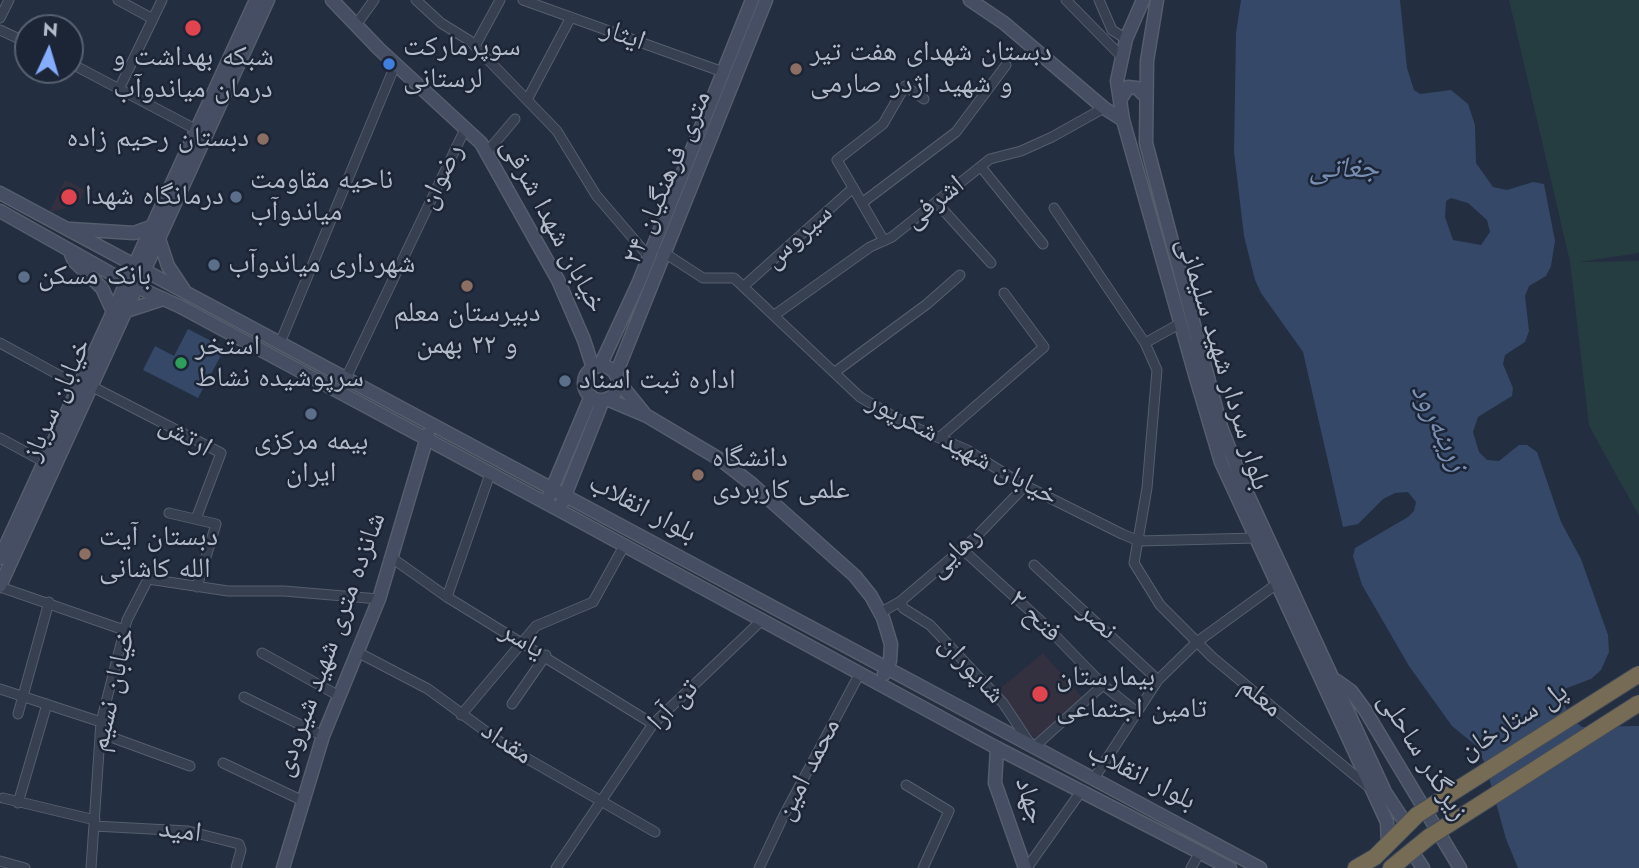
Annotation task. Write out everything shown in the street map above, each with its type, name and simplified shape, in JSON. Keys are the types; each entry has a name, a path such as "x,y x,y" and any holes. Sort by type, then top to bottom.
{"highway":[{"name":"پل ستارخان","path":"1356,868 1388,845 1412,820 1639,674"},
{"name":"پل ستارخان","path":"1391,868 1429,837 1639,703"}],"main road":[{"path":"138,270 153,226 256,0"},
{"path":"138,270 159,239 268,0"},
{"name":"خیابان شهدا شرقی","path":"332,0 466,127 487,152 558,280 596,367"},
{"name":"۲۴ متری فرهنگیان","path":"596,367 610,350 752,0"},
{"name":"۲۴ متری فرهنگیان","path":"617,378 663,252 766,0"},
{"path":"970,0 1004,23 1104,108 1123,120"},
{"name":"بلوار سردار شهید سلیمانی","path":"1143,0 1121,56 1117,81 1123,120 1221,462 1365,759 1393,808 1412,820"},
{"name":"بلوار سردار شهید سلیمانی","path":"1157,0 1149,46 1145,96 1146,143 1151,173 1221,427 1247,494 1334,679 1387,822 1388,845"},
{"path":"1126,39 1128,50 1136,55 1142,54 1149,46"},
{"path":"1120,100 1128,87 1137,88 1145,96"},
{"name":"بلوار انقلاب","path":"0,193 138,270 188,292 1032,748 1260,868"},
{"name":"بلوار انقلاب","path":"0,211 132,285 183,309 546,503 997,748 1232,868"},
{"path":"61,228 134,233 153,226"},
{"path":"159,239 168,266 188,292 183,309"},
{"path":"69,250 74,261 102,288 119,311 163,299"},
{"name":"خیابان سرباز","path":"0,586 85,386 138,270"},
{"path":"647,416 609,368 596,367 585,382 600,398 647,416 721,460 855,576 880,613 891,644 890,661 879,683"},
{"path":"546,503 600,398 616,391 617,378"},
{"name":"خیابان سرباز","path":"0,558 4,540 85,386"},
{"path":"559,510 600,398"},
{"name":"شانزده متری شهید شیرودی","path":"283,868 301,800 323,736 379,599 425,439 432,425"},
{"name":"زیرگذر ساحلی","path":"1334,679 1351,691 1365,710 1460,868"},
{"name":"جهاد","path":"997,748 995,783 1026,868"},
{"path":"1411,850 1423,868"},
{"path":"1232,868 1243,858"}],"street":[{"path":"0,18 9,0"},
{"path":"118,0 153,19"},
{"path":"119,89 162,0"},
{"path":"356,25 374,0"},
{"path":"416,0 440,23 475,46 557,131 596,195 649,257"},
{"path":"475,46 500,0"},
{"name":"ایثار","path":"523,0 723,72"},
{"path":"1066,0 1121,56"},
{"path":"1099,0 1112,30 1126,39"},
{"path":"527,100 572,18"},
{"path":"280,342 396,63"},
{"path":"862,203 956,132 1006,65"},
{"path":"84,70 197,130"},
{"path":"884,241 837,160 883,124 905,86 924,99"},
{"name":"اشرفی","path":"776,314 937,203 990,159 1021,151 1052,138 1104,108"},
{"path":"487,152 515,119"},
{"name":"رضوان","path":"346,378 466,127"},
{"path":"981,167 1042,244"},
{"name":"سیروس","path":"744,286 853,188"},
{"path":"937,203 991,263"},
{"name":"معلم","path":"1054,208 1145,343 1157,370 1156,412 1134,563 1160,605 1197,642 1355,778 1374,791"},
{"name":"خیابان شهید شکرپور","path":"663,252 703,278 734,278 776,314 860,397 967,450 1025,486 1139,541"},
{"path":"835,372 927,304 960,275"},
{"path":"939,438 1044,347 1004,293"},
{"path":"1145,343 1181,323"},
{"path":"0,343 85,386"},
{"name":"ارتش","path":"85,386 221,453 195,519"},
{"path":"0,438 44,462"},
{"path":"447,597 490,474"},
{"name":"رهایی","path":"880,613 901,601 962,549 1025,486"},
{"path":"169,513 216,524 197,587"},
{"path":"1139,541 1256,538"},
{"path":"461,715 536,626 593,603 624,546"},
{"name":"فتح ۲","path":"962,549 1041,621 1103,685 1137,712"},
{"name":"یاسر","path":"392,558 447,597 524,642 653,724"},
{"name":"نصر","path":"1034,565 1158,680"},
{"name":"خیابان نسیم","path":"91,868 101,722 124,630 148,579 197,587 379,599"},
{"path":"1093,780 1158,680 1197,642 1278,583"},
{"path":"0,586 124,630"},
{"name":"شاپوران","path":"901,601 903,608 930,625 1003,703 1032,748"},
{"path":"18,714 49,602"},
{"name":"تن آرا","path":"556,868 653,724 762,620"},
{"path":"262,653 339,696"},
{"name":"مقداد","path":"359,653 428,689 461,715 598,802 655,832"},
{"path":"512,704 545,655"},
{"name":"محمد امین","path":"759,868 784,815 860,673"},
{"path":"1032,748 1103,685"},
{"path":"0,689 24,694 101,722"},
{"path":"244,697 323,736"},
{"path":"18,803 47,704"},
{"path":"100,733 190,766"},
{"path":"223,763 301,800"},
{"path":"906,785 949,811 923,868"},
{"path":"1026,868 1082,790"},
{"path":"3,798 94,823"},
{"name":"امید","path":"94,823 166,829 217,837 240,845 236,868"},
{"path":"1191,868 1200,852"},
{"path":"0,861 25,868"}],"shaded area":[{"name":"درمانگاه شهدا","path":"65,180 85,190 78,205 49,212"},
{"name":"بیمارستان تامین اجتماعی","path":"1043,653 1083,698 1036,740 997,691"}],"green space":[{"path":"1509,0 1639,0 1639,253 1579,262 1639,261 1639,516 1589,426 1570,262"}],"water":[{"name":"جغاتی","path":"1241,0 1400,0 1407,68 1414,90 1420,94 1451,90 1468,104 1475,125 1476,163 1493,187 1507,190 1533,182 1544,184 1555,241 1551,266 1546,276 1529,286 1525,296 1529,331 1525,342 1505,355 1503,364 1513,388 1512,396 1478,417 1473,432 1479,452 1487,460 1499,461 1519,445 1527,445 1537,452 1561,522 1581,559 1608,635 1609,652 1601,670 1591,679 1567,688 1562,696 1563,703 1573,720 1582,727 1639,726 1639,868 1518,868 1506,839 1485,763 1474,744 1452,726 1409,666 1362,585 1353,556 1355,548 1408,517 1414,511 1416,502 1408,492 1395,493 1383,499 1358,524 1343,527 1303,352 1261,293 1244,236 1234,152 1236,33","holes":["1451,198 1468,203 1487,220 1490,232 1481,245 1453,240 1445,217 1446,201"]},
{"name":"استخر سرپوشیده نشاط","path":"188,329 225,348 198,398 143,370 155,346 174,356"}],"place":[{"name":"شبکه بهداشت و درمان میاندوآب","path":"193,28"},
{"name":"سوپرمارکت لرستانی","path":"389,64"},
{"name":"دبستان شهدای هفت تیر و شهید اژدر صارمی","path":"796,69"},
{"name":"دبستان رحیم زاده","path":"263,139"},
{"name":"درمانگاه شهدا","path":"69,197"},
{"name":"ناحیه مقاومت میاندوآب","path":"236,197"},
{"name":"شهرداری میاندوآب","path":"214,265"},
{"name":"بانک مسکن","path":"24,277"},
{"name":"دبیرستان معلم و ۲۲ بهمن","path":"467,286"},
{"name":"استخر سرپوشیده نشاط","path":"181,363"},
{"name":"اداره ثبت اسناد","path":"565,381"},
{"name":"بیمه مرکزی ایران","path":"311,414"},
{"name":"دانشگاه علمی کاربردی","path":"698,475"},
{"name":"دبستان آیت الله کاشانی","path":"85,554"},
{"name":"بیمارستان تامین اجتماعی","path":"1040,694"}],"water label":[{"name":"زرینه‌رود","path":"1438,428"}]}
